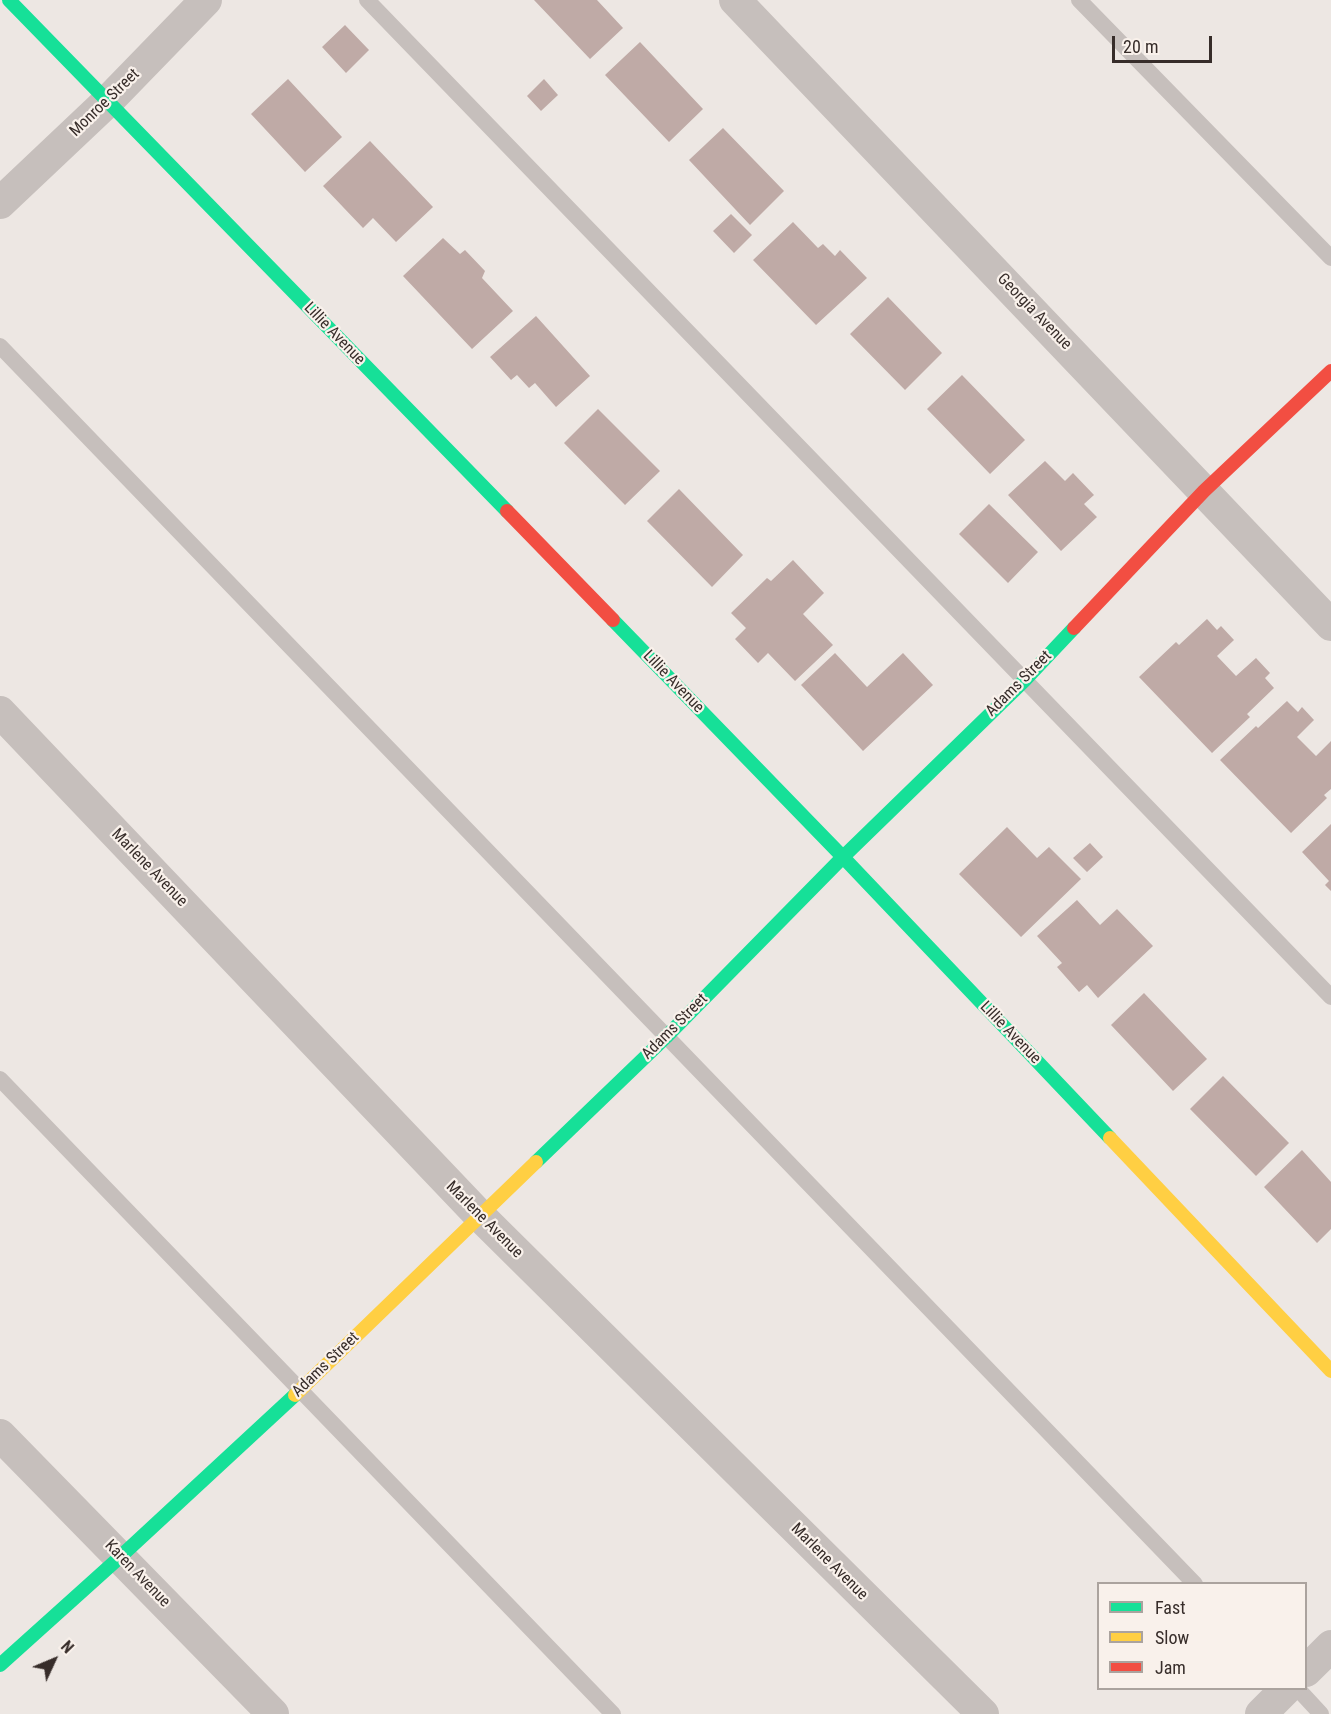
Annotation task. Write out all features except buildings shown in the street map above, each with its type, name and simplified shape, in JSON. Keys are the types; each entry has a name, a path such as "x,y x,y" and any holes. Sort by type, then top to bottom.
{"street":[{"name":"Lillie Avenue","path":"9,0 843,857 1331,1371"},
{"name":"Monroe Street","path":"0,203 108,101 206,0"},
{"name":"Georgia Avenue","path":"735,0 1331,626"},
{"name":"Adams Street","path":"0,1665 300,1390 666,1037 843,857 1025,680 1204,491 1331,371"},
{"name":"Marlene Avenue","path":"0,712 480,1216 983,1714"},
{"name":"Karen Avenue","path":"0,1435 273,1714"},
{"path":"1307,1669 1331,1646"},
{"path":"1261,1714 1286,1690"}],"lane":[{"path":"367,0 1331,997"},
{"path":"1079,0 1331,258"},
{"path":"0,346 1193,1582"},
{"path":"0,1079 614,1714"},
{"path":"1298,1690 1321,1714"}],"traffic: fast":[{"path":"9,0 507,511"},
{"path":"613,620 843,857 1110,1138"},
{"path":"536,1162 666,1037 843,857 1025,680 1074,628"},
{"path":"0,1665 295,1395"}],"traffic: slow":[{"path":"1110,1138 1331,1371"},
{"path":"295,1395 536,1162"}],"traffic: jam":[{"path":"1074,628 1204,491 1331,371"},
{"path":"507,511 613,620"}]}
